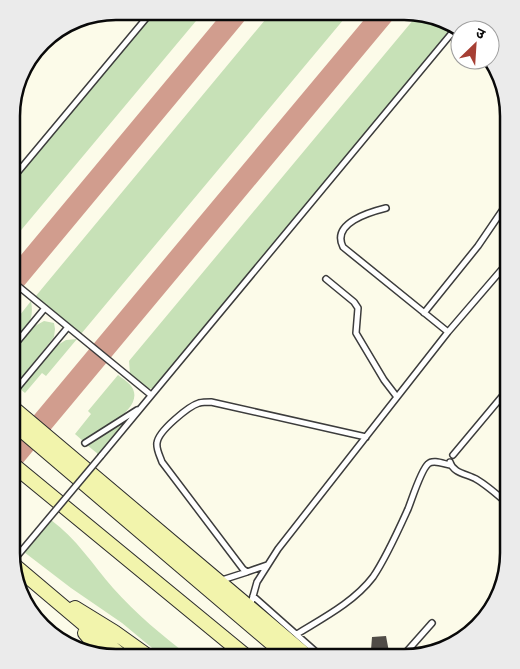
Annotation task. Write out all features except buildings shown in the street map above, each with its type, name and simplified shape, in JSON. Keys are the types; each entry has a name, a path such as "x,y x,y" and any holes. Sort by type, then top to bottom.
{"street":[{"path":"20,413 219,581 251,601 299,649"},
{"path":"20,429 279,649"},
{"path":"20,469 237,649"},
{"path":"22,572 113,649"},
{"path":"42,589 89,637 95,646"},
{"path":"42,589 114,632 138,649"}],"lane":[{"path":"20,169 145,20"},
{"path":"20,552 450,35"},
{"path":"386,208 361,215 344,228 340,241 343,247 448,332"},
{"path":"424,313 478,246 500,214"},
{"path":"313,649 297,634 251,601 257,582 267,565 397,397 448,332 500,271"},
{"path":"326,280 354,302 358,308 356,334 384,380 397,397"},
{"path":"20,288 151,395"},
{"path":"20,338 45,308"},
{"path":"20,385 68,327"},
{"path":"453,455 500,399"},
{"path":"247,572 162,462 157,443 166,428 191,406 200,402 211,402 366,437"},
{"path":"85,443 141,407"},
{"path":"297,634 341,606 369,581 391,544 428,464 433,462 450,463 454,470 476,479 500,498"},
{"path":"219,581 267,565"},
{"path":"408,649 432,624"}],"green space":[{"path":"148,20 197,20 20,231 20,173"},
{"path":"265,20 343,20 81,334 35,297"},
{"path":"413,21 429,23 450,32 153,388 148,389 130,374 129,361"},
{"path":"31,301 32,315 28,325 20,334 20,315"},
{"path":"44,321 54,323 54,337 20,380 20,343 33,327"},
{"path":"77,339 46,376 42,373 25,393 20,389 56,346 66,340"},
{"path":"118,375 133,389 134,397 131,405 117,420 83,441 75,434 91,414 88,411"},
{"path":"130,418 98,454 87,445"},
{"path":"51,520 76,543 131,607 180,649 153,649 122,623 71,588 24,552"}],"taxiway":[{"path":"20,273 231,20"},
{"path":"20,449 378,20"}]}
